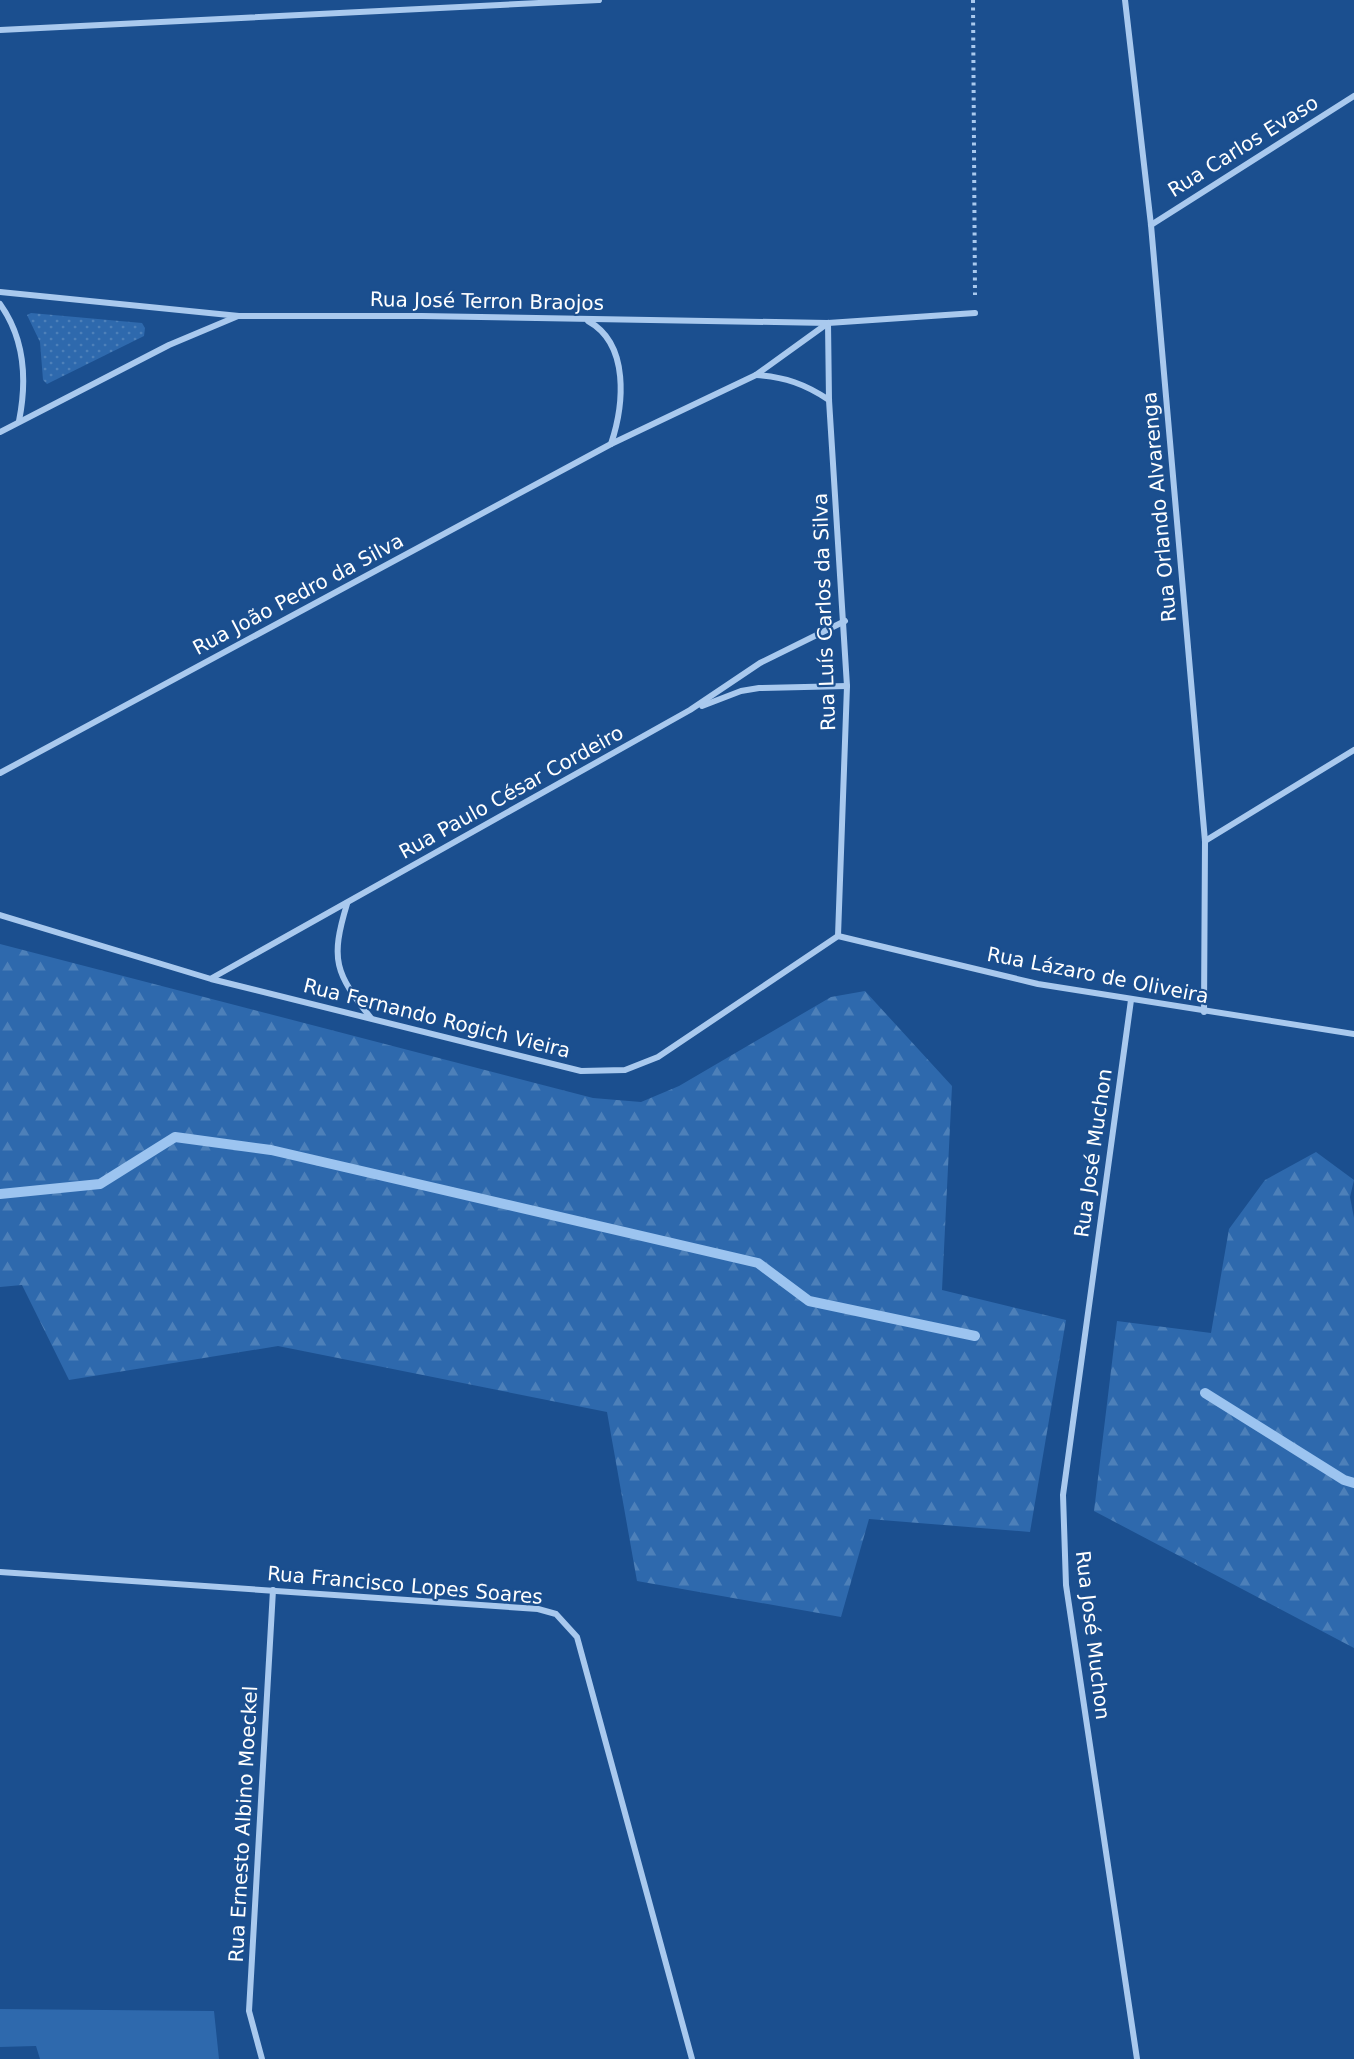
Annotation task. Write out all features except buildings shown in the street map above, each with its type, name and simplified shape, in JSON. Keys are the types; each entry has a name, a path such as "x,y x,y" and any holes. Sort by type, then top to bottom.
{"street":[{"path":"0,30 599,0"},
{"name":"Rua Orlando Alvarenga","path":"1125,0 1151,225 1205,841 1204,1012"},
{"name":"Rua Carlos Evaso","path":"1151,225 1354,96"},
{"name":"Rua José Terron Braojos","path":"0,292 239,316 828,323 975,313"},
{"path":"0,304 10,318 23,366 25,392 18,422"},
{"path":"0,432 169,345 239,316"},
{"path":"585,319 599,327 618,359 620,411 611,444"},
{"name":"Rua João Pedro da Silva","path":"0,773 611,444 756,375 828,323"},
{"name":"Rua Luís Carlos da Silva","path":"828,323 829,400 845,621 847,686 838,936"},
{"path":"756,375 784,377 809,387 829,400"},
{"name":"Rua Paulo César Cordeiro","path":"211,979 690,710 760,663 845,621"},
{"name":"Rua Paulo César Cordeiro","path":"690,710 741,691 759,688 847,686"},
{"path":"1205,841 1354,750"},
{"path":"347,903 337,937 336,952 341,976 349,991 371,1018"},
{"name":"Rua Fernando Rogich Vieira","path":"0,915 211,979 582,1071 625,1070 658,1057 838,936"},
{"name":"Rua Lázaro de Oliveira","path":"838,936 1038,984 1354,1034"},
{"name":"Rua José Muchon","path":"1131,1000 1063,1495 1066,1585 1137,2059"},
{"name":"Rua Francisco Lopes Soares","path":"0,1572 537,1609 556,1614 577,1637 692,2059"},
{"name":"Rua Ernesto Albino Moeckel","path":"262,2059 249,2011 273,1590"}],"path":[{"path":"973,0 975,313"}],"green space":[{"path":"31,313 142,323 145,328 144,336 47,384 43,380 40,342 27,315"},
{"path":"0,944 593,1098 641,1102 679,1086 831,997 865,991 952,1086 942,1290 1066,1320 1030,1532 869,1519 841,1617 637,1581 607,1412 278,1346 69,1380 22,1285 0,1287"},
{"path":"1316,1152 1354,1180 1350,1197 1354,1218 1354,1648 1094,1511 1117,1321 1211,1333 1229,1229 1265,1180"},
{"path":"0,2009 214,2011 219,2059 40,2059 36,2046 0,2047"}],"waterway":[{"path":"0,1194 100,1184 175,1137 271,1150 758,1263 809,1301 975,1336"},
{"path":"1205,1393 1344,1480 1354,1483"}]}
